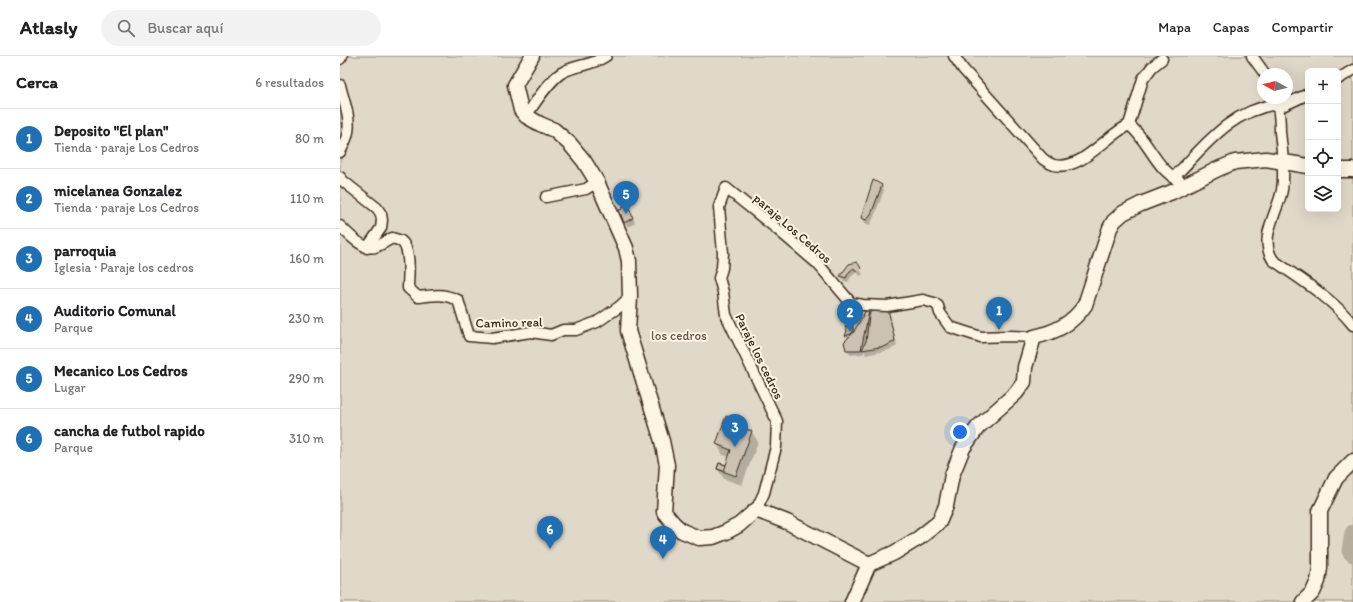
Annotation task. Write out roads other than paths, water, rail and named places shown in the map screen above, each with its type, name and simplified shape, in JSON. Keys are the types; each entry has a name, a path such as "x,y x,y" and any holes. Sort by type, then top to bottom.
{"main road":[{"path":"532,56 515,86 521,110 526,116 554,130 570,144 584,161 597,182 626,248 629,261 630,297 628,331 662,440 666,465 664,512 682,531 699,538 713,537 726,532 739,525 756,510 787,522 869,564"},
{"path":"852,602 869,564 894,553 918,538 939,522 946,506 952,475 963,448 978,427 1016,393 1024,382 1025,367 1034,337 1051,333 1067,324 1078,315 1085,305 1110,228 1114,221 1123,213 1141,204 1189,185 1218,169 1235,162 1266,159 1305,166"},
{"path":"1341,170 1353,170"},
{"path":"1303,602 1313,592 1318,581 1320,568 1320,510 1336,478 1353,461"}],"street":[{"path":"526,116 539,96 564,71 600,60 606,56"},
{"path":"954,56 963,69 1043,159 1054,165 1076,163 1118,131 1129,125 1143,79 1152,67 1162,59"},
{"path":"1252,56 1261,68"},
{"path":"1341,77 1353,70"},
{"path":"340,85 348,117 348,131 340,152"},
{"path":"1293,98 1305,95"},
{"path":"1173,178 1211,138 1224,127 1249,112 1260,107 1273,104"},
{"path":"1277,104 1283,162 1282,189 1270,228 1268,242 1269,254 1273,260 1310,286 1337,308 1353,325"},
{"path":"1129,125 1138,131 1152,154 1173,178 1189,185"},
{"path":"340,177 377,208 381,214 382,220 380,228 367,248 350,236 340,226"},
{"path":"546,197 586,189 597,182"},
{"name":"paraje Los Cedros","path":"726,188 818,264 851,303 887,306 923,300 934,303 938,306 940,313 950,327 982,337 1034,337"},
{"name":"Paraje los cedros","path":"726,188 719,208 723,253 720,278 726,315 777,421 776,447 764,493 756,510"},
{"name":"Camino real","path":"367,248 374,248 392,238 401,241 409,258 408,288 418,297 434,294 458,300 469,336 492,338 531,332 551,335 563,330 576,330 597,322 619,307 630,297"}],"waterway":[{"path":"1353,533 1350,551 1353,554"}],"place":[{"name":"Mecanico Los Cedros","path":"626,214"},
{"name":"Deposito \"El plan\"","path":"999,330"},
{"name":"micelanea Gonzalez","path":"850,332"},
{"name":"parroquia","path":"735,447"},
{"name":"cancha de futbol rapido","path":"550,549"},
{"name":"Auditorio Comunal","path":"663,559"}],"park label":[{"name":"los cedros","path":"679,335"}]}
